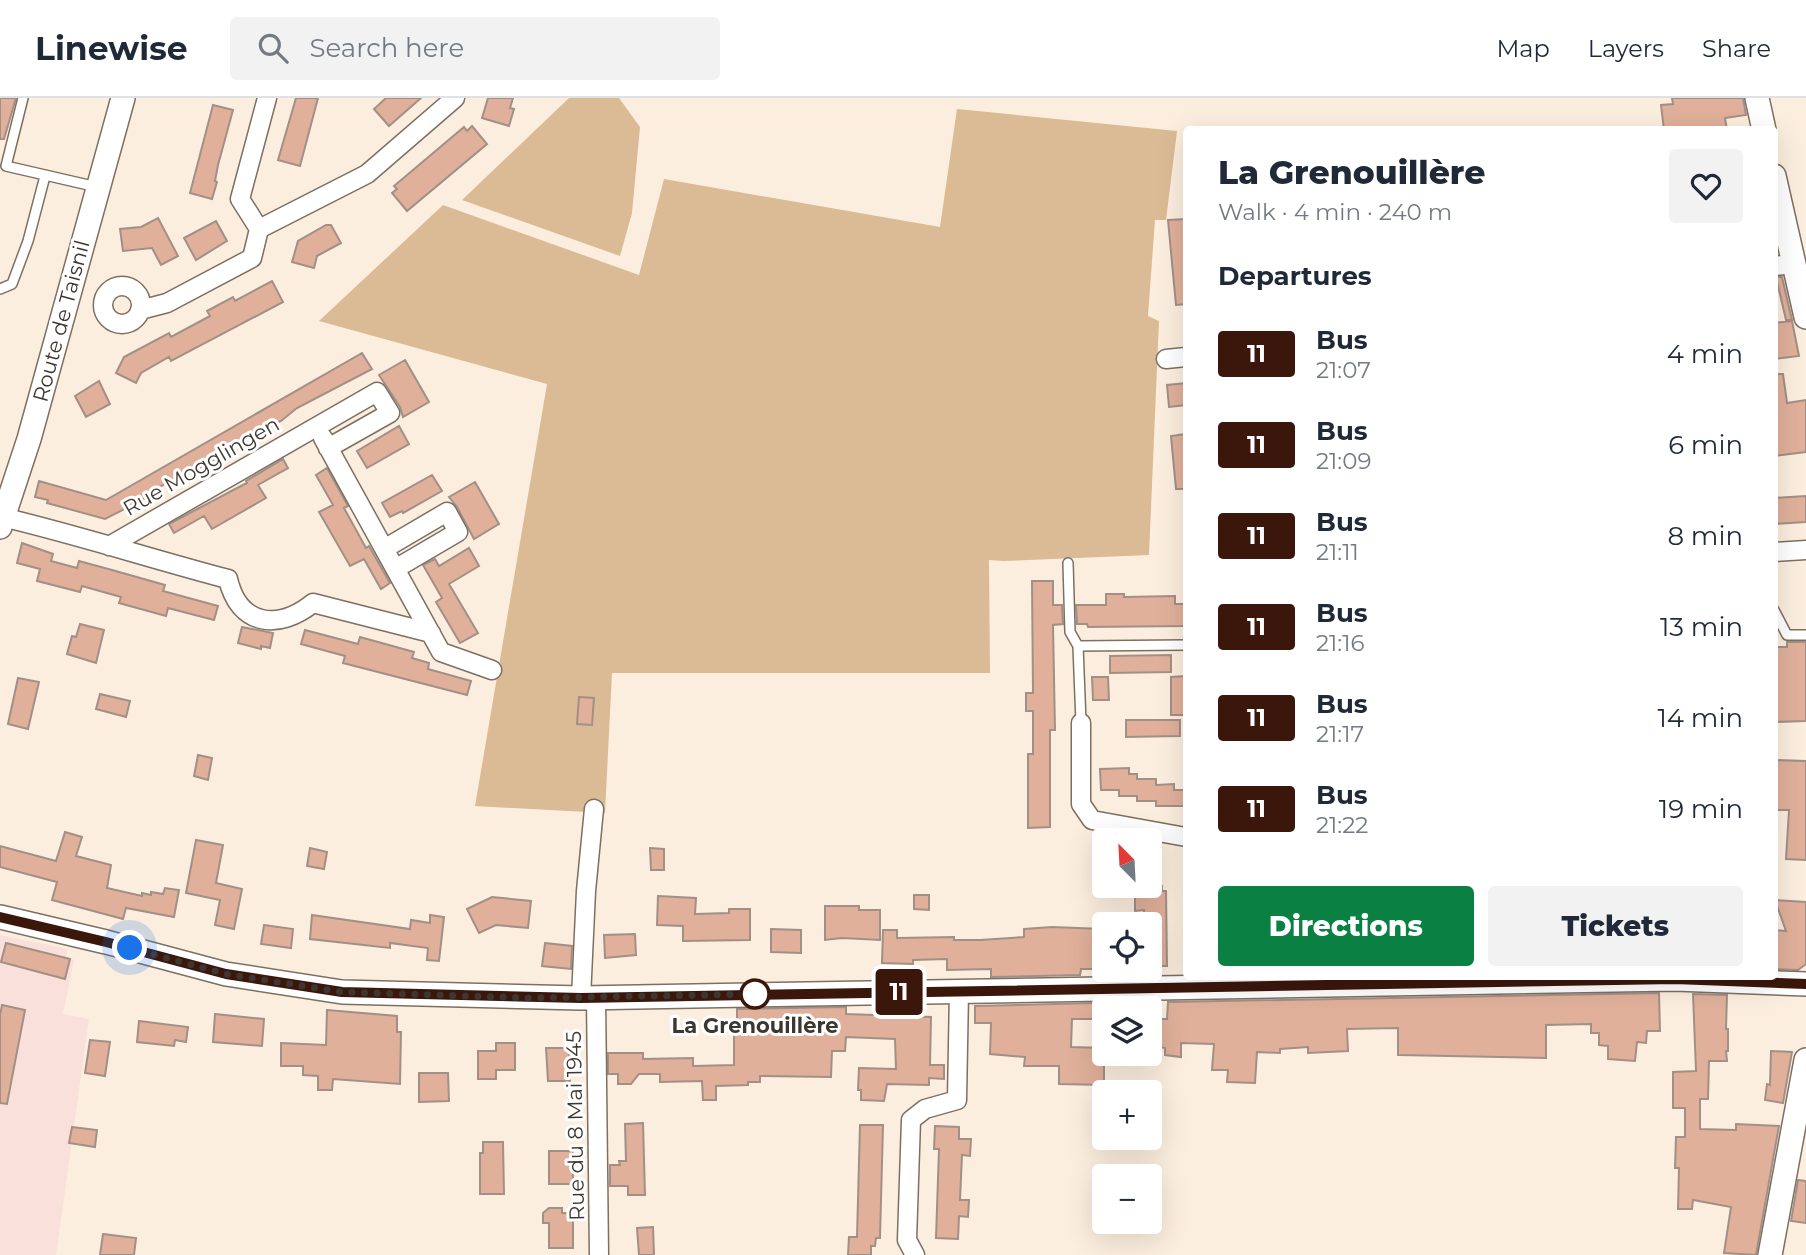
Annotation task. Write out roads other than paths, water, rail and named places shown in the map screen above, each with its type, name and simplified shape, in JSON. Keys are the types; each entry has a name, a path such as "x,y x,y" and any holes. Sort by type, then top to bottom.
{"street":[{"path":"140,310 167,303 252,258 259,229 240,198 267,98"},
{"path":"259,229 367,174 455,98"},
{"path":"1758,98 1763,126"},
{"name":"Route de Taisnil","path":"1,522 10,485 29,439 120,106"},
{"path":"1778,212 1784,265 1806,317"},
{"path":"1166,359 1183,357"},
{"name":"Rue Mogglingen","path":"109,546 377,391 390,413 328,448"},
{"path":"316,426 441,652 492,670"},
{"path":"384,549 447,512 458,532 395,569"},
{"name":"Rue Mogglingen","path":"1,522 109,546 228,579 231,593 239,606 250,615 267,621 284,619 304,611 313,603 430,633"},
{"path":"1778,552 1806,550"},
{"path":"1081,723 1081,804 1092,820 1183,836"},
{"name":"Rue du 8 Mai 1945","path":"594,809 586,891 599,1255"},
{"path":"0,917 226,974 342,992 588,997 959,991 1193,982 1514,980"},
{"path":"1701,980 1806,984"},
{"path":"915,1255 907,1240 911,1120 925,1109 957,1100 959,991"},
{"path":"1770,1255 1806,1060"}],"lane":[{"path":"23,98 6,166 97,187"},
{"path":"0,289 12,284 28,241 45,176"},
{"path":"1068,563 1070,632 1078,646 1081,723"},
{"path":"1778,618 1787,635 1806,635"},
{"path":"1078,646 1183,645"}],"place":[{"name":"La Grenouillère","path":"755,994"}]}
